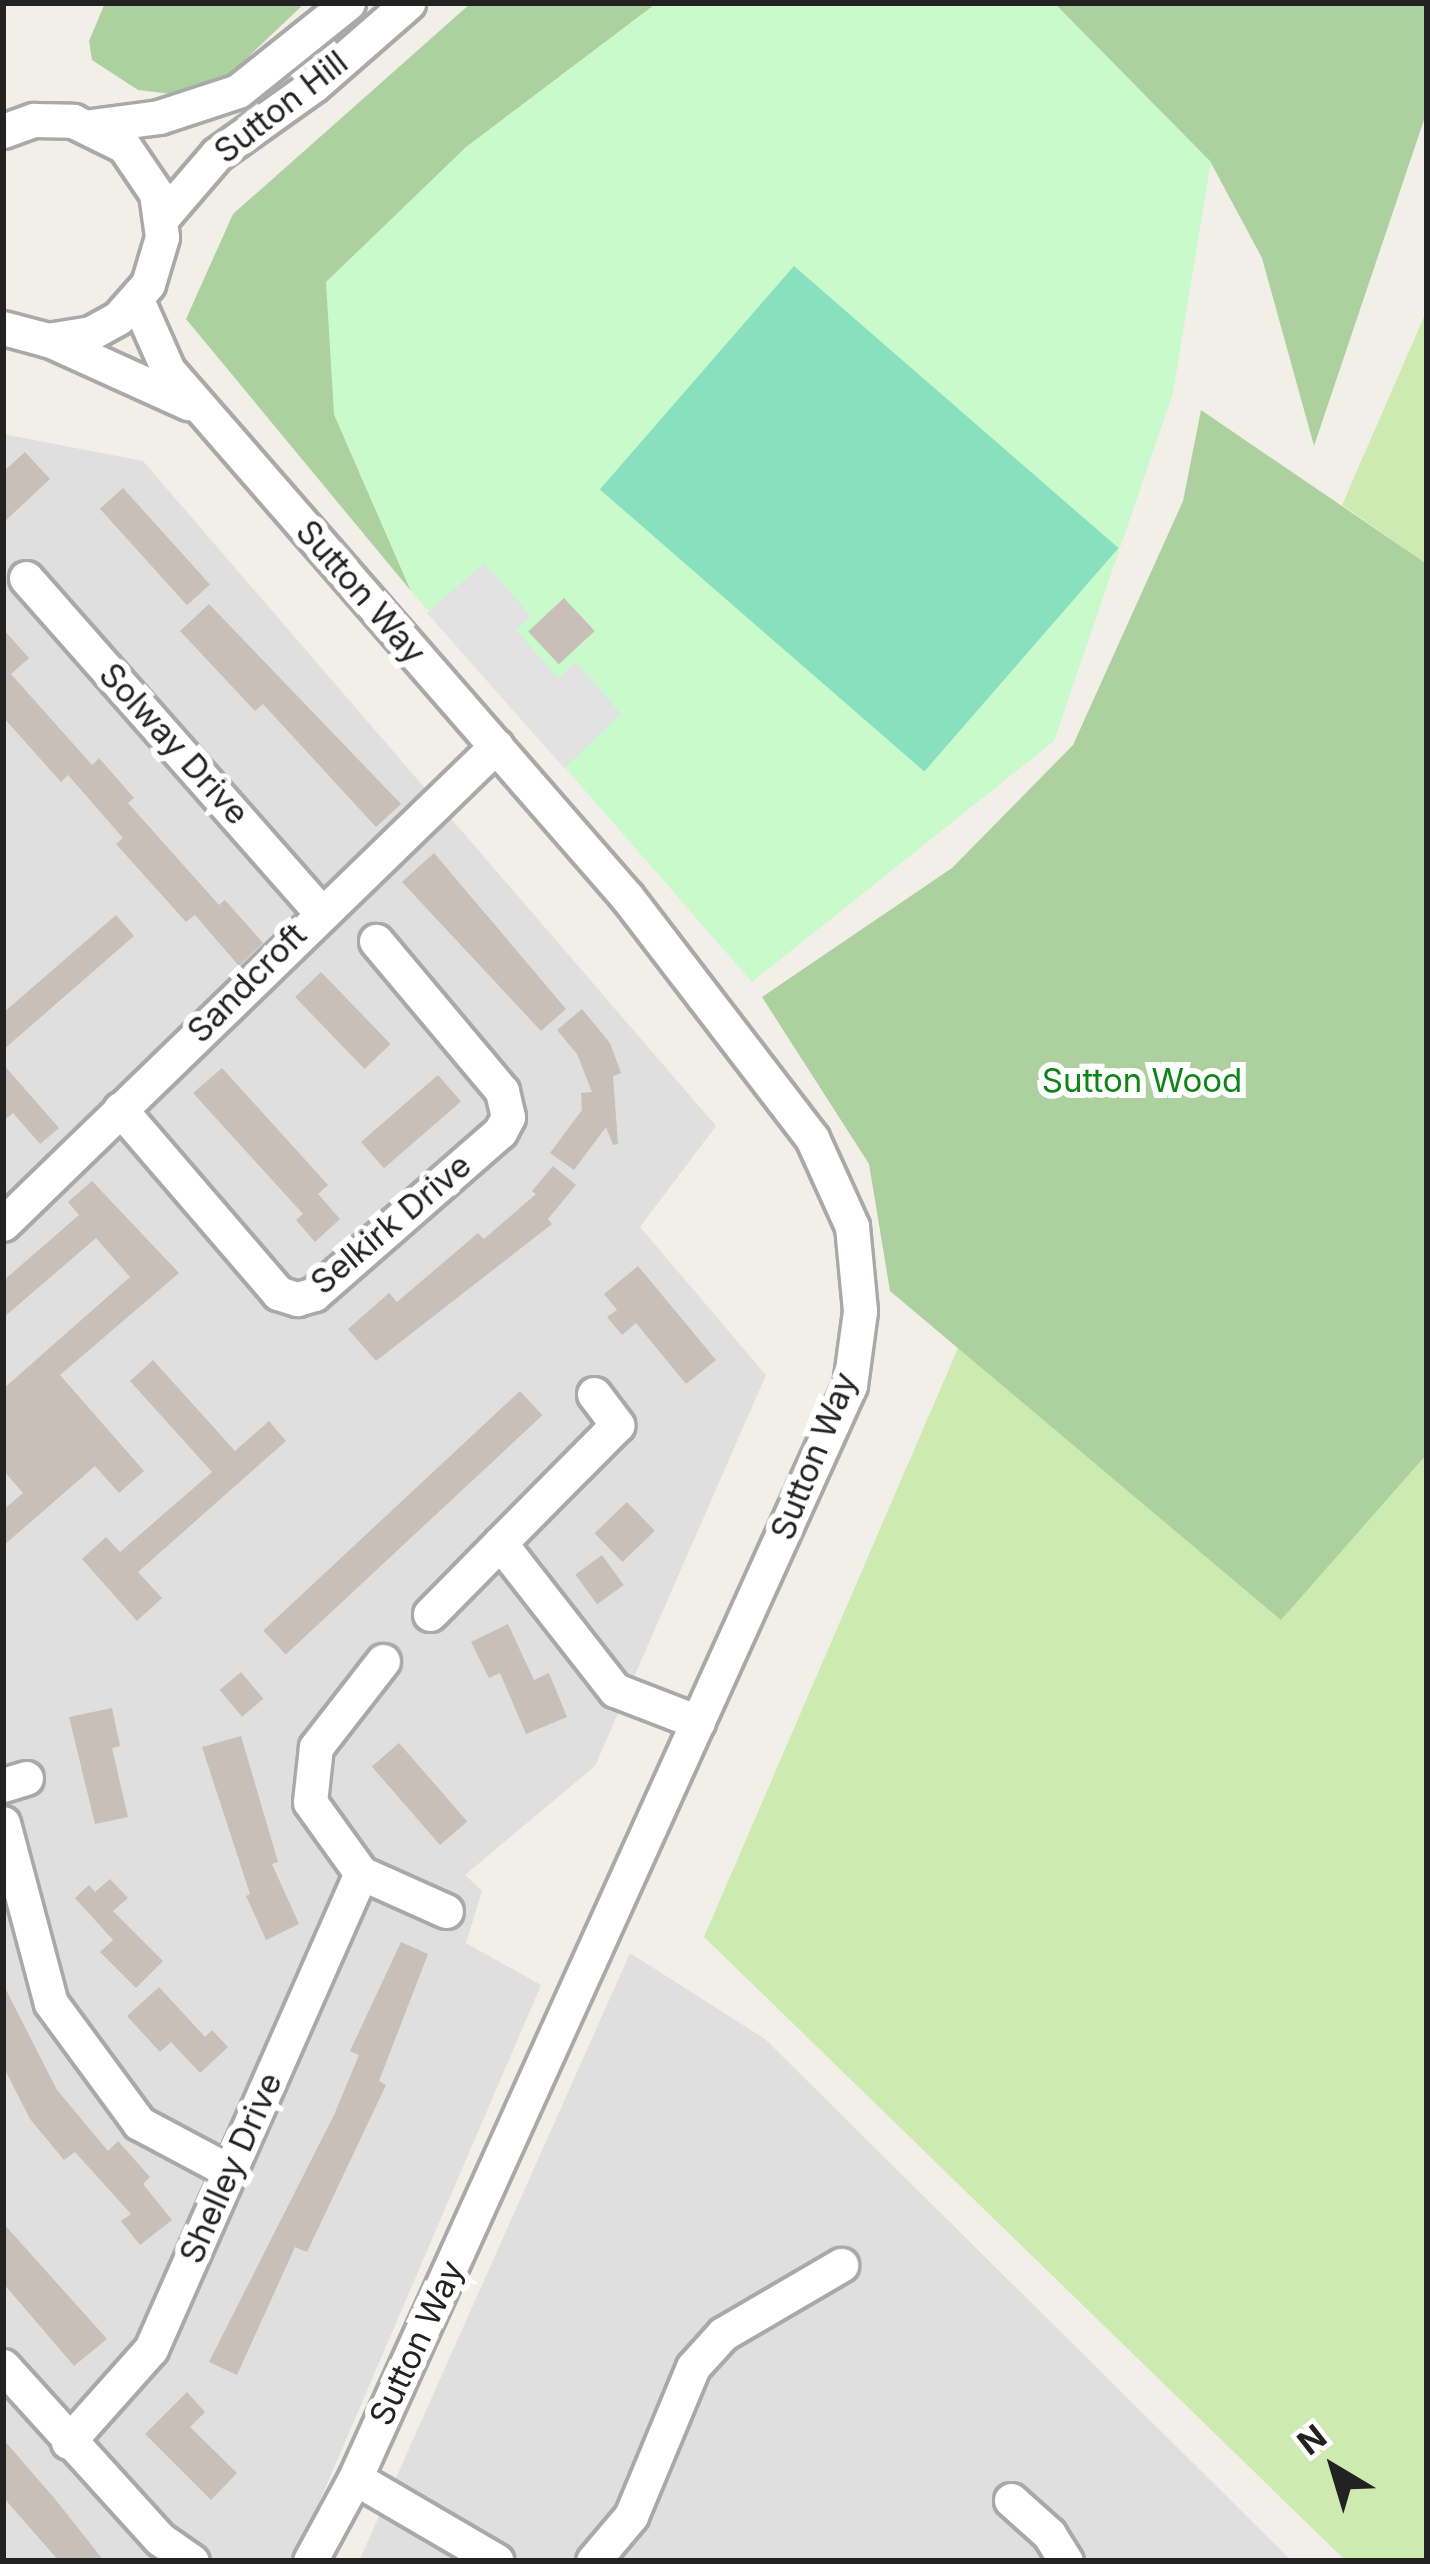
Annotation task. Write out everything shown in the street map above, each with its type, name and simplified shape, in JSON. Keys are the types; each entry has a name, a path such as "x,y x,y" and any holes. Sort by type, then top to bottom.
{"street":[{"name":"Sutton Hill","path":"19,126 91,126 159,117 238,91 348,3"},
{"name":"Sutton Hill","path":"162,218 217,154 314,85 408,3"},
{"path":"3,100 19,126"},
{"path":"6,332 48,340 91,332 137,300 158,261 162,218 156,194 138,160 91,126"},
{"name":"Sutton Way","path":"137,300 168,370 200,410 627,897 812,1138 852,1226 860,1311 850,1385 356,2478 310,2561"},
{"name":"Sutton Way","path":"48,340 200,410"},
{"name":"Solway Drive","path":"26,578 320,911"},
{"name":"Sandcroft","path":"3,1224 320,911 496,746"},
{"name":"Selkirk Drive","path":"120,1109 278,1293 297,1299 314,1294 500,1132 508,1117 502,1091 376,941"},
{"path":"430,1614 617,1425 594,1394"},
{"path":"500,1543 615,1690 698,1722"},
{"path":"383,1661 316,1747 310,1802 361,1873 446,1911"},
{"path":"3,1823 51,2003 139,2123 229,2171"},
{"name":"Shelley Drive","path":"68,2442 151,2349 361,1873"},
{"path":"593,2561 631,2516 693,2367 723,2334 827,2272 799,2246"},
{"path":"3,2366 160,2540 192,2561"},
{"path":"356,2478 497,2561"},
{"path":"1011,2500 1049,2534 1066,2561"}],"shaded area":[{"path":"3,434 143,461 716,1126 640,1227 766,1375 595,1766 465,1875 482,1891 466,1943 541,1985 294,2561 3,2561"},
{"path":"484,563 531,616 516,630 558,678 576,662 621,714 564,768 427,613"},
{"path":"630,1953 765,2039 1292,2561 359,2561"}],"green space":[{"path":"105,3 305,3 230,74 172,94 138,90 92,60 89,41"},
{"path":"471,3 657,3 465,148 334,414 411,591 186,319 233,214"},
{"path":"657,3 1054,3 1211,162 1173,393 1054,741 752,982 411,591 334,414 326,282 465,148"},
{"path":"1054,3 1427,3 1427,111 1314,446 1262,258 1211,163"},
{"path":"794,266 1119,548 924,771 600,489"},
{"path":"1427,310 1427,564 1342,505"},
{"name":"Sutton Wood","path":"1201,410 1427,564 1427,1454 1281,1620 890,1291 869,1164 762,997 952,868 1073,745 1183,501"},
{"path":"958,1348 1281,1619 1427,1454 1427,2561 1346,2561 704,1937"}],"building":[{"path":"25,452 50,479 3,523 3,472"},
{"path":"123,488 210,585 187,605 100,509"},
{"path":"564,598 595,631 559,664 528,631"},
{"path":"209,604 401,804 376,827 263,704 255,711 180,631"},
{"path":"3,629 29,658 11,674 92,765 99,758 134,798 128,803 219,905 225,900 263,943 239,966 195,915 186,922 116,844 123,838 68,775 61,782 3,717"},
{"path":"434,853 566,1009 541,1031 402,882"},
{"path":"116,915 134,936 3,1050 3,1013"},
{"path":"321,972 390,1044 365,1069 295,997"},
{"path":"582,1009 610,1043 621,1073 613,1076 618,1144 613,1145 606,1127 574,1170 550,1153 582,1110 581,1093 592,1092 577,1054 557,1030"},
{"path":"3,1064 59,1128 40,1144 13,1113 3,1121"},
{"path":"222,1068 328,1185 318,1194 340,1219 315,1242 296,1220 303,1214 193,1093"},
{"path":"438,1075 461,1101 384,1168 361,1142"},
{"path":"553,1166 576,1185 548,1219 552,1224 376,1361 348,1329 389,1293 397,1302 478,1233 484,1239 536,1194 532,1191"},
{"path":"92,1181 179,1273 60,1375 144,1471 119,1493 95,1466 3,1546 3,1510 23,1493 3,1470 3,1389 130,1277 96,1238 3,1318 3,1281 79,1215 68,1202"},
{"path":"638,1266 716,1360 686,1384 636,1323 622,1335 607,1317 617,1310 604,1294"},
{"path":"153,1360 235,1451 269,1421 286,1441 138,1572 162,1598 137,1621 82,1559 106,1537 120,1552 212,1472 130,1381"},
{"path":"520,1391 543,1415 286,1655 263,1630"},
{"path":"627,1502 655,1531 622,1562 595,1533"},
{"path":"602,1555 624,1585 597,1604 575,1574"},
{"path":"508,1624 534,1680 549,1673 567,1717 526,1734 500,1673 489,1678 471,1642"},
{"path":"241,1672 263,1699 242,1717 220,1690"},
{"path":"112,1708 120,1746 112,1748 128,1817 95,1824 69,1717"},
{"path":"241,1736 278,1862 272,1864 299,1924 266,1940 246,1896 250,1894 202,1747"},
{"path":"399,1743 467,1821 440,1845 372,1767"},
{"path":"110,1879 128,1898 113,1911 163,1961 136,1988 100,1952 113,1940 75,1898 89,1885 95,1892"},
{"path":"401,1942 428,1954 379,2081 386,2085 307,2252 295,2247 237,2375 209,2362 334,2115 359,2055 350,2051"},
{"path":"3,1984 57,2090 108,2151 118,2141 150,2177 143,2184 172,2220 140,2245 121,2221 131,2214 75,2152 64,2160 30,2119 3,2066"},
{"path":"159,1987 205,2037 212,2030 228,2047 200,2073 171,2042 160,2052 127,2016"},
{"path":"3,2223 107,2339 74,2366 3,2283"},
{"path":"187,2392 205,2412 190,2427 237,2473 211,2500 145,2434"},
{"path":"3,2439 104,2561 59,2561 3,2497"}]}
